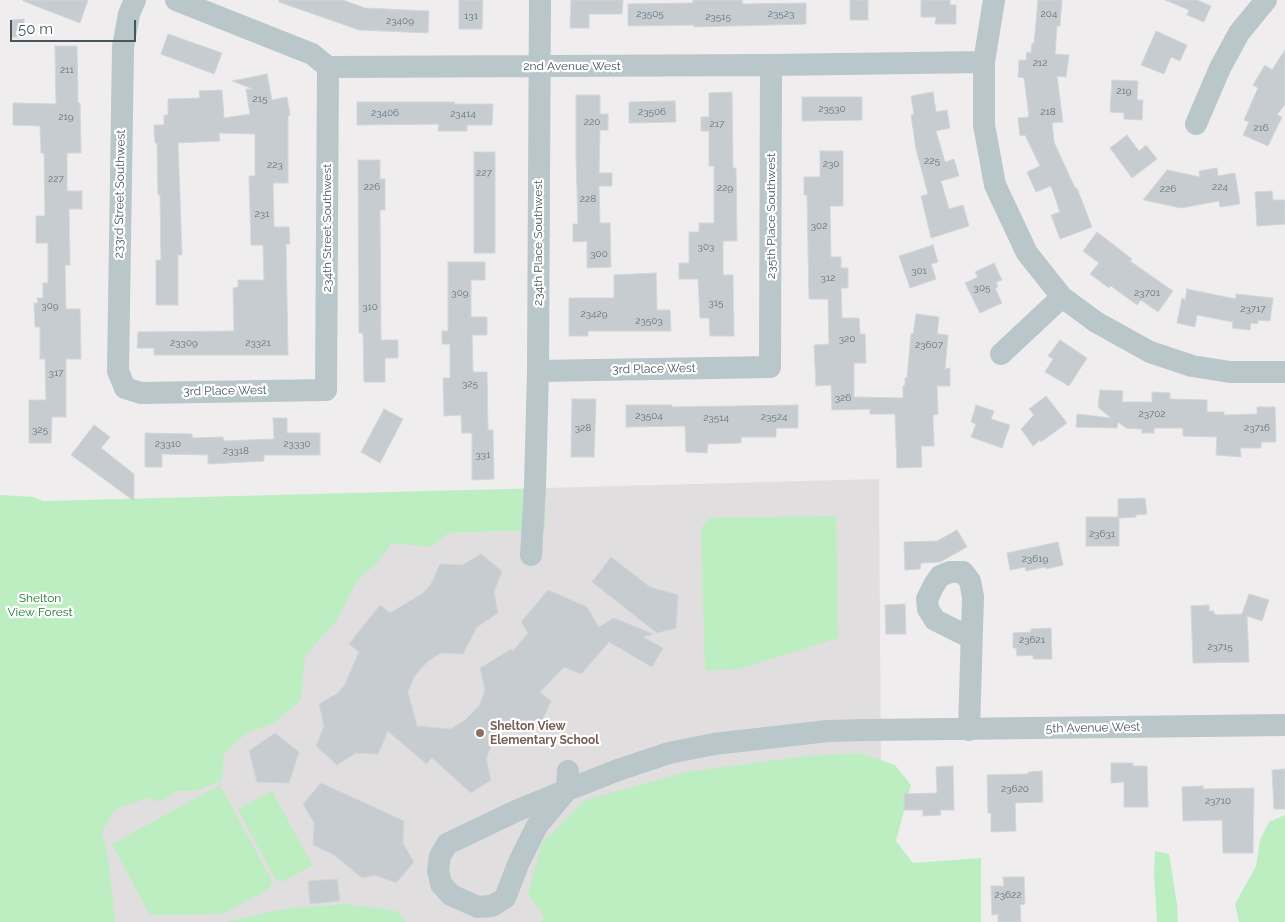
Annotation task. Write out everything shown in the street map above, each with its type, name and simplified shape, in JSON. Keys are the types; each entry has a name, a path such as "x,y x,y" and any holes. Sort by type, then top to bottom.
{"street":[{"name":"233rd Street Southwest","path":"125,388 118,371 122,47 129,14 135,0"},
{"path":"176,0 312,54 328,67"},
{"name":"234th Place Southwest","path":"531,555 538,371 540,0"},
{"path":"994,0 984,62 984,125 995,185 1027,253 1062,297 1096,322 1150,352 1192,366 1230,372 1285,372"},
{"path":"1196,124 1220,68 1239,33 1266,0"},
{"name":"2nd Avenue West","path":"328,67 984,62"},
{"name":"235th Place Southwest","path":"770,367 771,65"},
{"name":"234th Street Southwest","path":"326,390 328,67"},
{"path":"1001,354 1062,297"},
{"name":"3rd Place West","path":"538,371 770,367"},
{"name":"3rd Place West","path":"125,388 141,393 326,390"},
{"path":"969,730 971,638"},
{"name":"5th Avenue West","path":"567,780 538,826 519,862 506,898 492,906 478,907 451,895 441,884 438,870 440,856 447,844 516,811 567,780 669,753 730,741 828,731 1285,725"}],"shaded area":[{"name":"Shelton View Elementary School","path":"879,479 882,922 78,922 82,544 545,530 545,488"}],"green space":[{"name":"Shelton View Forest","path":"545,488 545,530 448,533 431,547 392,543 379,561 356,582 336,621 305,656 301,700 274,723 245,734 224,754 222,780 196,791 176,791 160,802 148,798 116,809 102,831 108,855 115,922 0,922 0,495 33,497 43,501"},
{"path":"836,516 838,638 738,669 705,671 701,528 710,518"},
{"path":"860,753 895,765 911,785 896,841 913,863 981,858 981,922 540,922 545,918 528,894 541,844 585,800 687,772 806,756"},
{"path":"220,785 272,881 269,889 222,914 150,915 112,844"},
{"path":"272,791 312,865 283,882 275,879 238,809"},
{"path":"1285,815 1285,922 1239,922 1235,904 1256,866 1260,840 1269,822"},
{"path":"1155,851 1169,854 1178,922 1157,922 1154,875"},
{"path":"345,904 396,911 407,922 226,922 283,909"}],"building":[{"path":"23,0 88,0 80,23"},
{"path":"279,0 343,0 365,8 429,11 428,33 359,30 279,2"},
{"path":"459,0 483,0 482,29 459,29"},
{"path":"571,0 623,0 622,14 589,14 589,28 570,28"},
{"path":"693,0 742,0 743,4 806,3 806,24 694,27 694,25 628,26 628,4 693,3"},
{"path":"850,0 868,0 868,20 850,20"},
{"path":"921,0 950,0 950,5 956,5 956,24 935,24 936,17 921,17"},
{"path":"1038,0 1062,0 1060,26 1057,26 1055,54 1069,55 1066,77 1057,76 1063,122 1052,123 1054,142 1075,188 1077,188 1092,227 1060,239 1051,215 1060,212 1051,186 1036,192 1027,172 1040,166 1025,135 1020,136 1018,118 1029,117 1024,78 1018,77 1019,60 1026,60 1027,52 1031,53 1032,43 1034,44"},
{"path":"1165,0 1197,0 1211,6 1204,22 1187,15 1189,10"},
{"path":"24,19 25,37 11,37 11,20"},
{"path":"1156,31 1187,45 1180,61 1171,57 1164,74 1141,65"},
{"path":"168,34 222,53 214,74 161,54"},
{"path":"55,46 77,46 81,153 67,153 67,191 82,191 82,209 69,209 70,265 65,265 66,309 80,309 81,359 66,359 66,417 52,417 51,443 29,443 29,400 46,400 45,359 40,359 40,327 35,327 34,303 38,303 37,298 43,298 43,283 48,283 48,243 36,243 36,216 45,216 44,153 41,153 40,126 13,125 13,103 56,104"},
{"path":"1285,50 1285,104 1277,115 1282,117 1268,146 1243,135 1249,122 1244,120 1258,88 1253,85 1265,65 1272,70"},
{"path":"267,74 272,100 287,97 290,115 288,116 288,183 273,183 274,227 289,227 290,244 286,244 288,355 154,355 154,348 137,348 138,332 234,331 233,288 238,287 238,280 264,280 263,245 251,245 249,176 255,176 255,134 219,133 220,141 178,143 182,255 178,255 178,305 156,305 156,260 161,260 160,195 158,195 157,143 155,143 154,125 164,125 164,115 168,115 168,99 200,98 199,91 222,90 224,118 250,114 246,89 253,89 232,81"},
{"path":"1112,80 1138,81 1137,100 1143,100 1142,120 1124,119 1124,113 1110,112"},
{"path":"732,92 733,168 736,168 737,241 723,241 723,275 733,275 734,336 710,336 709,318 700,318 698,279 679,279 679,263 689,263 689,232 699,232 699,223 714,223 714,166 709,166 709,131 701,131 701,117 709,117 709,93"},
{"path":"933,92 936,112 947,110 950,128 936,131 945,162 954,159 959,176 941,181 949,209 963,205 969,226 931,238 921,196 928,194 916,149 911,115 914,114 911,96"},
{"path":"576,95 600,95 600,114 608,114 608,130 600,130 599,173 612,173 612,186 599,186 600,223 610,223 611,267 587,268 587,241 573,242 573,224 578,224"},
{"path":"802,97 862,97 862,120 802,121"},
{"path":"675,101 676,122 629,123 629,102"},
{"path":"357,102 493,104 492,125 467,125 467,131 438,131 439,124 357,125"},
{"path":"1127,135 1139,151 1146,145 1157,159 1132,178 1110,148"},
{"path":"820,151 843,151 843,206 830,206 831,257 841,257 841,268 848,268 848,288 841,288 842,318 859,318 860,334 865,334 866,363 854,363 854,397 903,398 911,334 913,334 916,314 939,317 937,334 948,335 945,369 950,368 950,386 937,386 938,414 933,415 934,446 921,446 922,467 897,468 895,414 870,414 870,409 832,410 831,385 816,386 814,345 829,344 828,299 809,299 807,195 804,195 804,177 820,177"},
{"path":"474,152 495,152 495,253 474,253"},
{"path":"358,160 380,160 380,179 385,179 385,210 380,210 381,340 398,340 398,358 385,358 385,382 364,382 363,333 359,333"},
{"path":"1217,168 1218,176 1235,173 1240,204 1220,207 1219,201 1181,208 1143,200 1167,170 1200,177 1199,171"},
{"path":"1272,191 1273,200 1285,200 1285,224 1257,226 1255,192"},
{"path":"1097,232 1132,259 1130,261 1173,291 1158,312 1141,300 1137,305 1111,286 1109,288 1090,274 1099,263 1083,251"},
{"path":"933,245 938,262 931,264 936,279 910,288 899,256"},
{"path":"448,262 485,262 485,280 471,280 471,317 487,317 487,335 472,335 473,372 487,372 488,430 493,430 494,479 472,480 472,433 462,433 461,415 444,416 443,378 450,378 450,344 442,344 442,331 448,331"},
{"path":"994,263 1002,280 996,282 998,287 995,288 1002,303 980,313 965,283 978,277 975,272"},
{"path":"656,273 657,310 670,310 671,331 588,331 588,336 569,336 569,298 614,298 614,275"},
{"path":"1187,289 1236,299 1236,294 1273,298 1270,321 1258,320 1258,324 1251,323 1250,330 1232,328 1233,322 1197,315 1195,327 1177,323 1182,298 1185,300"},
{"path":"1060,340 1087,358 1069,386 1045,372 1053,359 1048,356"},
{"path":"1100,390 1123,391 1122,402 1152,402 1152,392 1170,393 1170,399 1207,400 1207,412 1224,412 1224,415 1257,414 1257,407 1275,407 1276,442 1261,442 1261,448 1240,448 1241,457 1216,455 1217,437 1183,436 1183,428 1154,428 1154,433 1142,433 1142,429 1126,428 1118,422 1117,428 1076,427 1077,414 1111,418 1098,407"},
{"path":"1046,396 1067,423 1033,446 1021,429 1034,415 1029,409"},
{"path":"572,399 596,399 594,457 571,457"},
{"path":"626,405 672,405 672,407 798,405 798,428 776,428 776,437 741,437 741,443 708,444 707,453 686,452 685,426 626,427"},
{"path":"976,405 994,411 991,419 1010,425 1002,448 971,437 976,424 971,422"},
{"path":"384,409 403,419 380,463 361,452"},
{"path":"273,418 287,418 287,433 320,433 320,455 264,455 264,461 208,464 208,455 162,454 162,467 145,467 145,433 192,434 192,438 223,437 224,441 274,439"},
{"path":"94,425 110,437 101,448 134,474 134,501 71,455"},
{"path":"1145,498 1147,514 1119,518 1119,546 1086,546 1086,517 1118,517 1118,499"},
{"path":"957,530 967,547 940,562 921,563 920,569 905,570 904,542 937,541"},
{"path":"1058,542 1063,565 1026,571 1025,567 1010,570 1007,553"},
{"path":"481,554 502,571 494,592 498,613 477,627 463,654 441,653 428,661 414,677 408,692 417,726 451,729 465,720 479,706 485,690 480,668 511,649 513,651 528,633 521,622 548,590 587,607 599,627 614,618 653,634 643,637 663,648 652,667 609,642 581,674 564,667 540,692 551,701 542,721 521,720 506,729 492,744 486,759 491,780 471,793 432,758 426,764 388,731 378,754 356,753 337,765 316,746 324,726 319,704 338,693 345,684 359,652 349,644 380,605 390,613 423,593 431,584 440,564 462,565"},
{"path":"611,557 650,587 678,595 676,628 657,633 592,582"},
{"path":"1249,594 1269,600 1262,621 1247,616 1249,662 1193,663 1191,606 1209,605 1209,611 1214,611 1214,614 1217,615 1242,614"},
{"path":"905,604 906,634 886,634 885,605"},
{"path":"1051,628 1052,659 1033,659 1033,655 1017,656 1016,648 1013,648 1013,633 1031,632 1031,629"},
{"path":"275,733 299,752 289,783 257,782 249,751"},
{"path":"1111,763 1133,763 1133,766 1147,766 1148,807 1124,807 1124,782 1111,783"},
{"path":"953,766 954,810 940,810 941,815 923,816 923,810 904,810 904,794 937,793 936,767"},
{"path":"1285,769 1285,809 1274,809 1272,770"},
{"path":"1042,771 1043,802 1015,803 1016,831 991,832 991,813 988,813 987,775 1028,774 1028,772"},
{"path":"321,783 404,821 403,843 414,862 396,883 375,875 362,878 334,855 313,845 314,823 303,804"},
{"path":"1203,786 1203,789 1254,788 1253,853 1223,853 1222,820 1183,821 1182,787"},
{"path":"1003,877 1024,877 1025,904 1020,905 1021,922 998,922 998,914 992,915 991,886 1004,886"},
{"path":"337,879 340,901 310,904 308,881"}],"place":[{"name":"Shelton View Elementary School","path":"480,733"}]}
